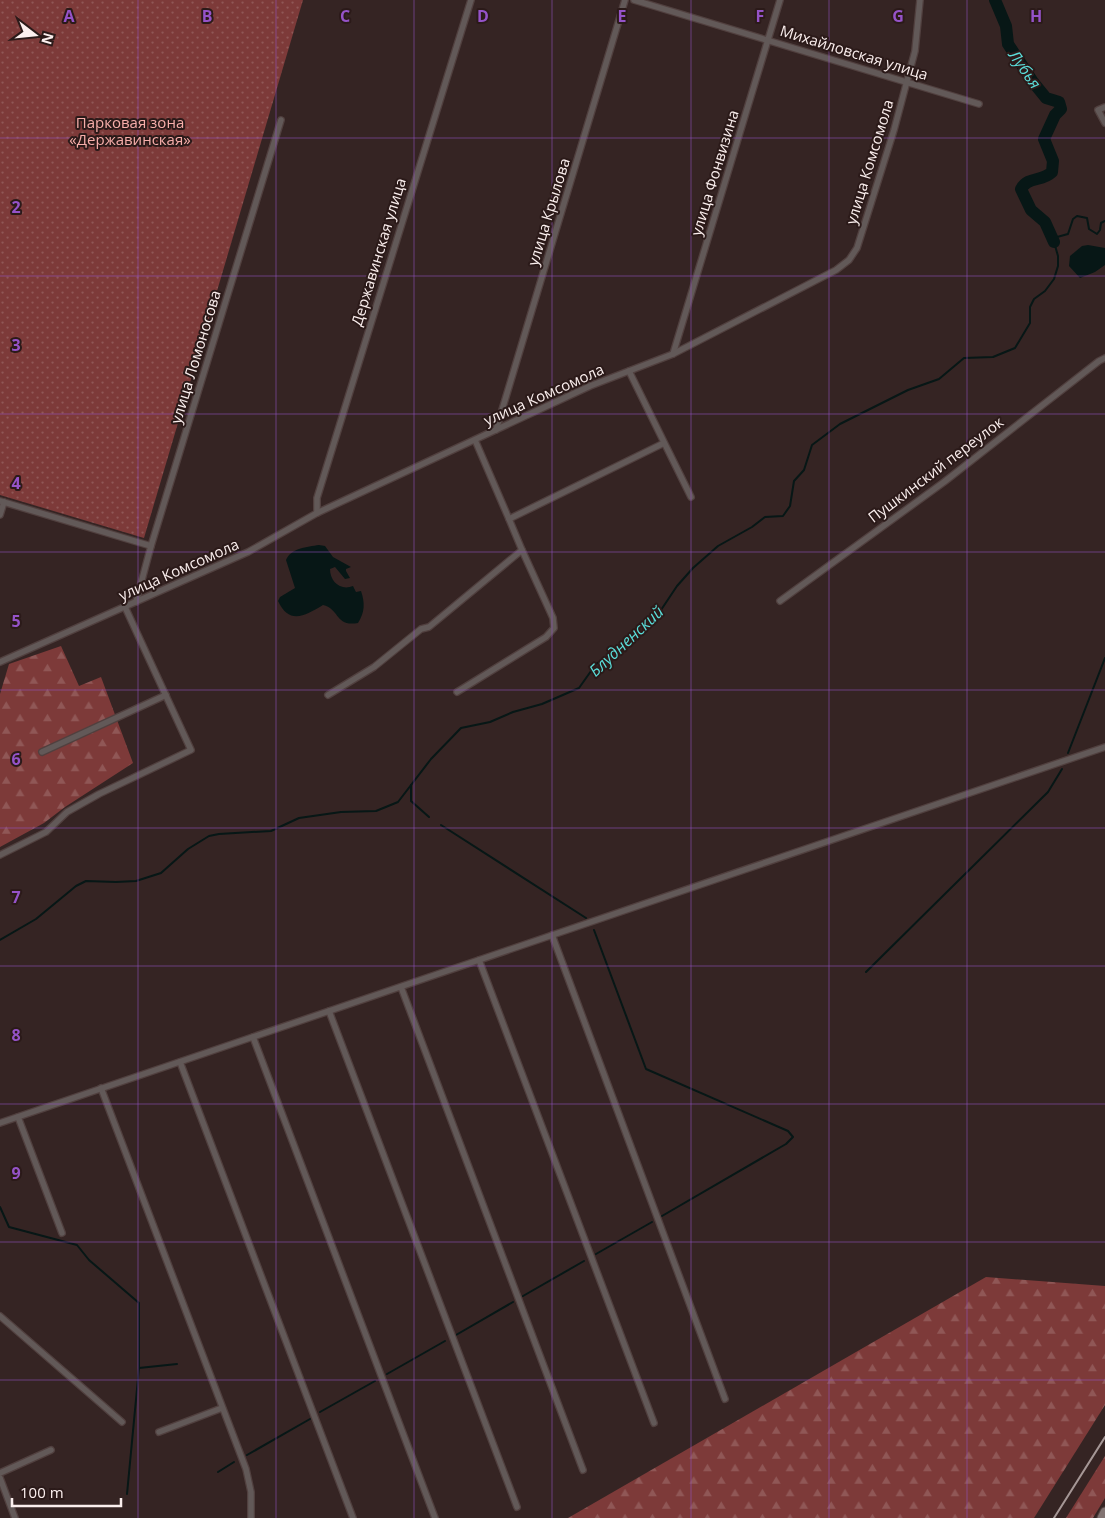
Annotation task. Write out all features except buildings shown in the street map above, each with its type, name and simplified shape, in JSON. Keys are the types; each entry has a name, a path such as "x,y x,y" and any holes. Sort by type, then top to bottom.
{"street":[{"name":"Державинская улица","path":"317,513 317,498 471,0"},
{"name":"улица Крылова","path":"496,430 625,0"},
{"name":"Михайловская улица","path":"634,0 979,104"},
{"name":"улица Фонвизина","path":"673,354 780,0"},
{"name":"улица Комсомола","path":"0,662 248,552 317,513 590,386 673,354 836,270 849,260 857,248 915,51 921,10 920,0"},
{"path":"1105,107 1098,110 1105,123"},
{"name":"улица Ломоносова","path":"136,602 151,546 281,120"},
{"name":"Пушкинский переулок","path":"780,601 944,482 1099,360 1105,358"},
{"path":"629,371 691,497"},
{"path":"458,692 546,637 554,628 553,618 475,440"},
{"path":"509,519 664,444"},
{"path":"0,515 2,501 151,546"},
{"path":"328,695 374,667 420,629 429,627 522,550"},
{"path":"0,855 46,832 67,812 98,794 191,750 125,607"},
{"path":"42,752 166,695"},
{"path":"0,1123 1105,747"},
{"path":"552,935 725,1399"},
{"path":"479,960 654,1423"},
{"path":"401,987 583,1470"},
{"path":"329,1012 517,1508"},
{"path":"253,1037 435,1518"},
{"path":"180,1062 352,1518"},
{"path":"101,1088 246,1469 251,1492 251,1518"},
{"path":"18,1117 62,1233"},
{"path":"0,1316 122,1422"},
{"path":"159,1432 222,1408"},
{"path":"0,1473 51,1450"},
{"path":"0,1478 15,1518"},
{"path":"1102,1518 1105,1512"}],"green space":[{"name":"Парковая зона «Державинская»","path":"0,0 303,0 144,538 0,495"},
{"path":"61,646 79,686 101,677 133,763 65,807 44,823 0,847 0,694 9,664"},
{"path":"986,1277 1105,1286 1105,1405 1034,1518 568,1518"},
{"path":"1105,1456 1105,1498 1093,1518 1066,1518"}],"shaded area":[{"path":"1088,245 1105,248 1105,265 1095,272 1080,278 1069,266 1070,256 1082,246"},
{"path":"319,545 325,546 333,557 351,567 346,569 350,578 345,579 335,567 330,569 330,574 340,586 353,586 356,592 361,591 364,607 358,623 351,624 341,620 332,610 323,605 304,615 292,616 282,609 278,601 280,597 295,588 286,560 288,556 300,549"}],"waterway":[{"name":"Лубья","path":"995,0 1006,26 1008,44 1046,98 1059,102 1061,109 1055,115 1044,139 1053,161 1052,172 1044,177 1027,182 1021,189 1031,210 1045,222 1054,242"},
{"name":"Блудненский","path":"0,940 36,919 76,886 86,881 136,881 161,873 188,849 209,836 271,831 299,818 341,812 376,811 398,802 431,759 461,728 490,722 513,712 542,704 579,688 596,664 619,649 642,624 661,610 677,586 693,568 718,546 752,527 765,517 783,516 790,506 794,481 804,470 812,445 840,424 908,390 939,379 964,358 993,357 1015,348 1030,323 1030,307 1034,299 1045,291 1054,279 1058,266 1058,256 1054,242 1057,237 1068,234 1073,219 1077,216 1087,218 1089,229 1097,234 1101,223 1105,221"},
{"path":"1068,753 1105,658"},
{"path":"866,972 1048,792 1062,769"},
{"path":"411,785 411,801 429,817"},
{"path":"441,825 586,918"},
{"path":"594,930 646,1069 788,1131 793,1137 786,1144 662,1216"},
{"path":"0,1207 9,1227 77,1245 89,1260 139,1303 139,1368 177,1364"},
{"path":"596,1254 652,1222"},
{"path":"523,1296 584,1261"},
{"path":"456,1335 513,1302"},
{"path":"387,1374 445,1341"},
{"path":"127,1494 139,1368"},
{"path":"320,1412 375,1381"},
{"path":"247,1455 310,1419"},
{"path":"218,1472 234,1462"}],"railway":[{"path":"1054,1518 1105,1437"}]}
